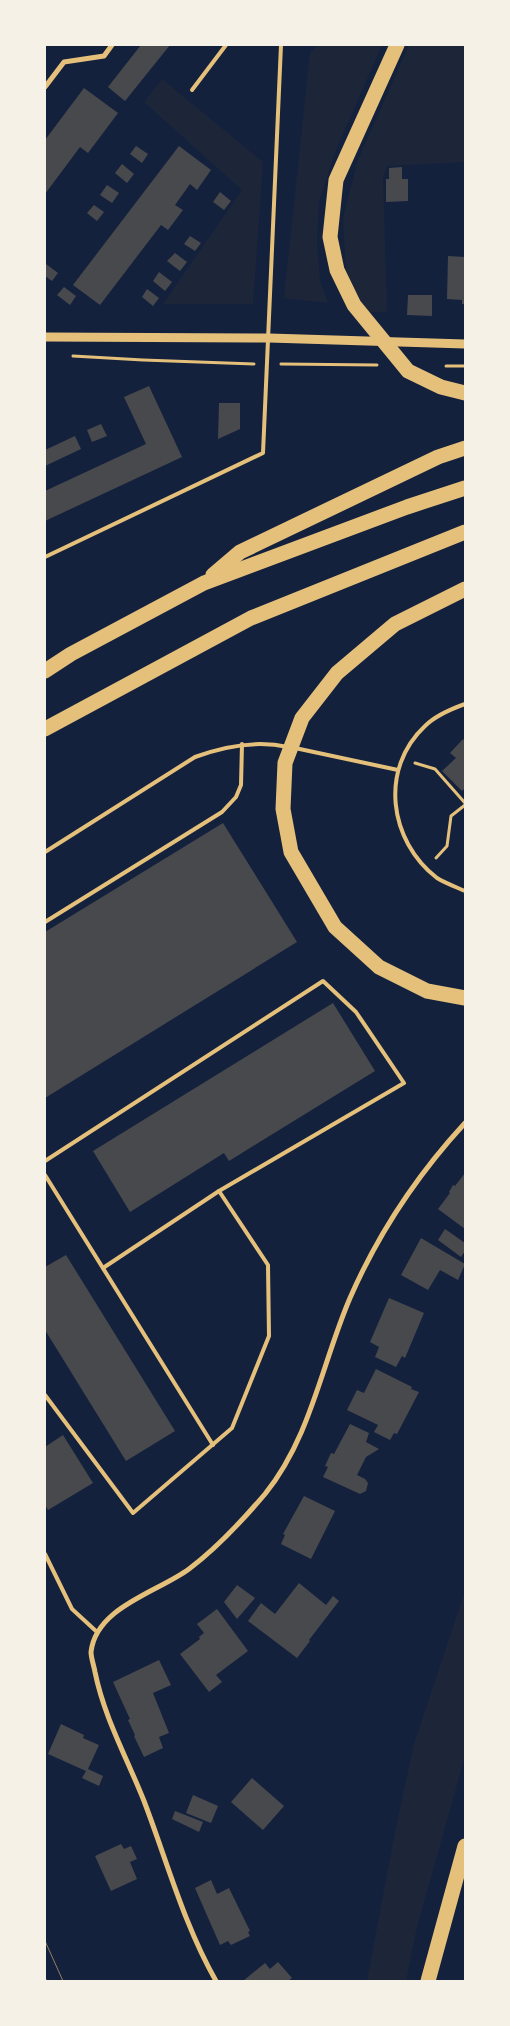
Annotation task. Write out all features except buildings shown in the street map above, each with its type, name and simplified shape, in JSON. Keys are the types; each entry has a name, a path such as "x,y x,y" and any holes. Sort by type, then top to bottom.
{"highway":[{"path":"398,45 336,180 330,237 337,270 354,306 408,371 441,387 465,393"},
{"path":"204,583 240,552 438,457 465,448"},
{"path":"45,671 71,654 204,583 407,507 465,488"},
{"path":"45,729 251,618 465,532"},
{"path":"465,589 395,624 337,673 302,718 285,763 283,809 291,852 335,928 379,967 427,991 465,998"},
{"path":"428,1981 465,1846"}],"street":[{"path":"45,87 64,62 104,56 112,45"},
{"path":"45,337 269,338 465,344"},
{"path":"216,1981 200,1952 143,1800 100,1695 91,1653 97,1632 124,1605 188,1570 228,1536 266,1492 294,1450 350,1298 381,1237 411,1189 465,1123"}],"lane":[{"path":"192,90 226,45"},
{"path":"45,557 264,453 281,45"},
{"path":"465,704 446,711 425,726 408,746 398,770 394,800 400,830 416,857 438,878 465,891"},
{"path":"45,852 195,757 220,748 242,744 276,744 398,770"},
{"path":"45,922 222,812 236,797 241,785 242,744"},
{"path":"45,1161 323,981 356,1012 404,1083 219,1191 103,1268"},
{"path":"45,1175 213,1445"},
{"path":"45,1395 133,1513 232,1428 269,1336 268,1265 219,1191"},
{"path":"45,1554 72,1609 97,1632"}],"path":[{"path":"65,355 254,364"},
{"path":"282,364 384,366"},
{"path":"403,760 435,769 465,804 451,816 447,846 427,868"}],"shaded area":[{"path":"317,45 382,45 335,152 319,202 317,241 320,281 328,303 284,298 310,53"},
{"path":"409,45 465,45 465,162 387,166 383,176 387,312 365,312 346,271 343,218 358,160"},
{"path":"162,79 263,162 253,304 163,304 242,190 144,102"},
{"path":"465,1591 465,1756 417,1927 406,1981 367,1981 395,1832 414,1744"}],"tram line":[{"path":"45,1941 63,1981"}]}
